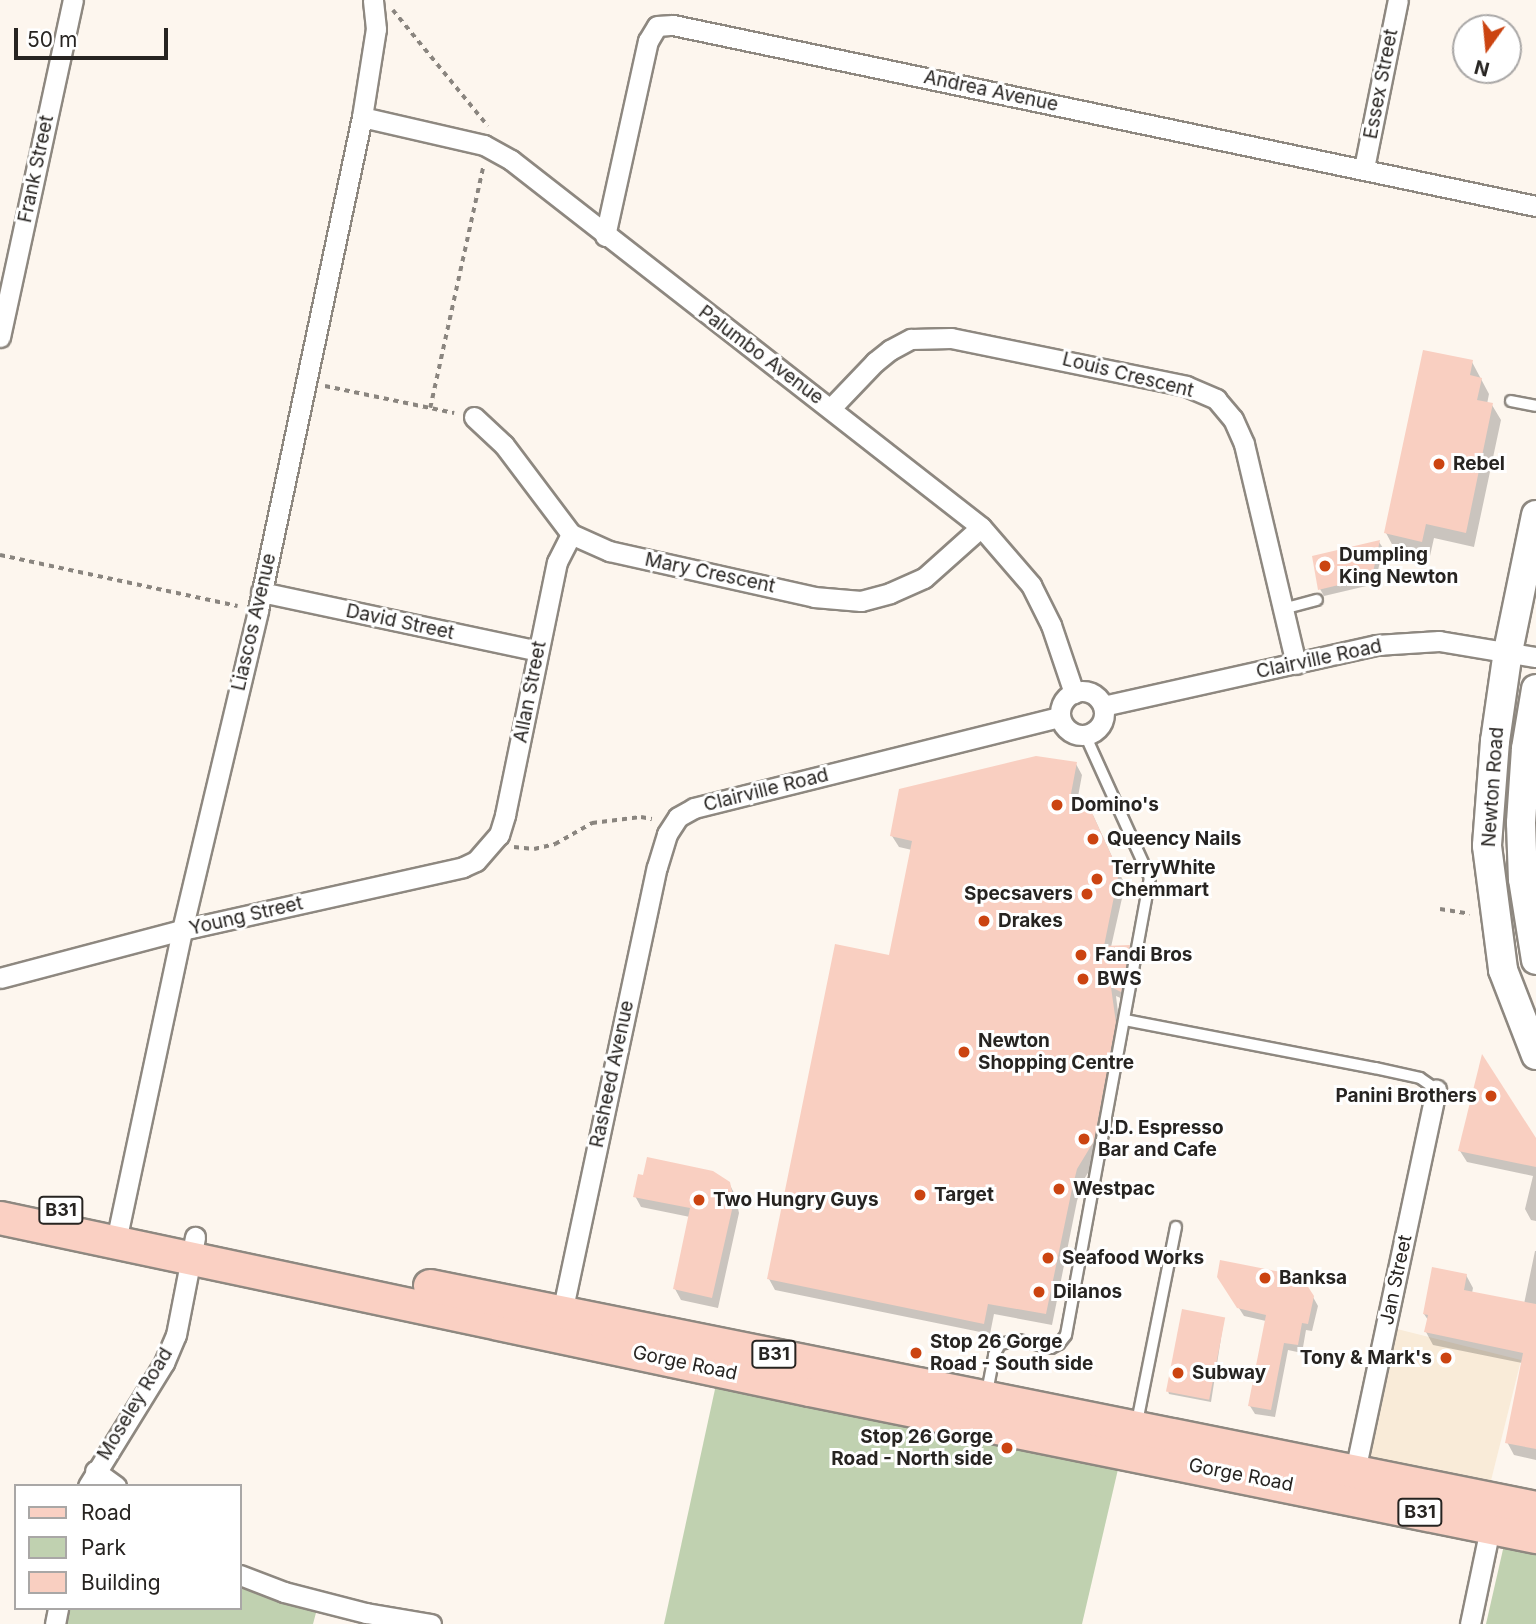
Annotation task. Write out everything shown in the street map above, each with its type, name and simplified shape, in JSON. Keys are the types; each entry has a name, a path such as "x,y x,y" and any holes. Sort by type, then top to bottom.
{"main road":[{"name":"Newton Road","path":"1536,515 1508,651 1495,741 1487,846 1503,970 1536,1055"},
{"name":"Newton Road","path":"1536,689 1526,749 1521,823 1523,879 1536,960"},
{"name":"Gorge Road","path":"0,1197 119,1232"},
{"name":"Gorge Road","path":"0,1218 119,1232 193,1247 560,1324 959,1419 1162,1460 1352,1484"},
{"name":"Gorge Road","path":"560,1324 986,1396 1136,1426 1352,1484 1493,1514 1536,1537"},
{"path":"959,1419 986,1396"},
{"path":"1136,1426 1162,1460"},
{"name":"Gorge Road","path":"1493,1514 1536,1508"}],"street":[{"name":"Frank Street","path":"0,337 73,0"},
{"name":"Liascos Avenue","path":"119,1232 182,930 259,601 362,117 376,29 373,0"},
{"name":"Essex Street","path":"1364,168 1398,0"},
{"name":"Andrea Avenue","path":"605,236 648,41 657,26 686,28 1536,206"},
{"name":"Palumbo Avenue","path":"362,117 484,145 511,160 981,527 1031,585 1051,625 1074,692"},
{"name":"Louis Crescent","path":"831,408 875,362 911,339 951,338 1186,386 1216,399 1233,419 1244,444 1296,664"},
{"name":"Mary Crescent","path":"474,417 504,445 571,534 610,551 814,597 861,601 890,593 924,578 981,527"},
{"name":"Allan Street","path":"489,849 499,835 505,815 556,562 571,534"},
{"name":"David Street","path":"259,601 538,651"},
{"name":"Clairville Road","path":"1103,706 1377,645 1439,641 1536,657"},
{"path":"1074,692 1088,692 1103,706 1104,719 1100,726 1085,735 1070,732 1060,717 1065,699 1074,692"},
{"name":"Clairville Road","path":"678,817 694,807 1060,717"},
{"name":"Rasheed Avenue","path":"560,1324 657,867 667,834 678,817"},
{"name":"Young Street","path":"0,978 182,930 463,867 476,861 489,849"},
{"name":"Jan Street","path":"1352,1484 1436,1089"},
{"name":"Moseley Road","path":"91,1478 163,1363 176,1335 193,1247"},
{"path":"91,1478 110,1484"},
{"path":"1470,1624 1493,1514"},
{"path":"242,1576 284,1592 366,1613 431,1624"}],"lane":[{"path":"1511,401 1536,406"},
{"path":"1283,609 1318,600"},
{"path":"986,1396 994,1355 1000,1344 1019,1340 1051,1348 1059,1344 1066,1335 1150,878 1085,735"},
{"path":"1125,1020 1375,1068 1420,1078 1436,1089"},
{"path":"1136,1426 1176,1227"}],"path":[{"path":"392,8 489,127"},
{"path":"430,408 484,161"},
{"path":"306,382 474,417"},
{"path":"0,555 259,601"},
{"path":"1440,909 1470,914"}],"shaded area":[{"path":"1393,1328 1521,1360 1487,1496 1359,1464"}],"green space":[{"path":"717,1380 1119,1465 1082,1624 664,1624"},
{"path":"1504,1545 1536,1551 1536,1624 1486,1624"},
{"path":"242,1587 317,1609 313,1624 63,1624 66,1610 242,1610"}],"building":[{"name":"Rebel","path":"1423,350 1473,360 1470,375 1482,378 1477,400 1493,403 1466,533 1426,524 1422,542 1384,533"},
{"path":"1380,540 1372,577 1318,590 1312,556"},
{"name":"Newton Shopping Centre","path":"1036,756 1077,762 1070,799 1087,802 1119,872 1104,946 1130,945 1121,992 1111,987 1116,1023 1094,1141 1077,1169 1046,1314 988,1304 984,1324 767,1279 835,944 889,955 912,841 890,836 899,789"},
{"name":"Panini Brothers","path":"1482,1054 1536,1138 1536,1167 1458,1151"},
{"path":"647,1157 713,1171 730,1182 734,1201 712,1298 673,1289 690,1208 633,1197 638,1174 643,1175"},
{"path":"1220,1260 1301,1276 1314,1296 1308,1324 1302,1323 1298,1345 1284,1343 1271,1410 1248,1406 1266,1315 1237,1308 1217,1277"},
{"path":"1432,1267 1467,1274 1464,1290 1536,1304 1536,1449 1505,1443 1523,1353 1424,1332 1428,1315 1423,1314"},
{"path":"1182,1309 1225,1317 1209,1400 1166,1391"}],"place":[{"name":"Rebel","path":"1439,464"},
{"name":"Dumpling King Newton","path":"1325,566"},
{"name":"Domino's","path":"1057,805"},
{"name":"Queency Nails","path":"1093,839"},
{"name":"TerryWhite Chemmart","path":"1097,879"},
{"name":"Specsavers","path":"1087,894"},
{"name":"Drakes","path":"984,921"},
{"name":"Fandi Bros","path":"1081,955"},
{"name":"BWS","path":"1083,979"},
{"name":"Newton Shopping Centre","path":"964,1052"},
{"name":"Panini Brothers","path":"1491,1096"},
{"name":"J.D. Espresso Bar and Cafe","path":"1084,1139"},
{"name":"Westpac","path":"1059,1189"},
{"name":"Target","path":"920,1195"},
{"name":"Two Hungry Guys","path":"699,1200"},
{"name":"Seafood Works","path":"1048,1258"},
{"name":"Banksa","path":"1265,1278"},
{"name":"Dilanos","path":"1039,1292"},
{"name":"Stop 26 Gorge Road - South side","path":"916,1353"},
{"name":"Tony & Mark's","path":"1446,1358"},
{"name":"Subway","path":"1178,1373"},
{"name":"Stop 26 Gorge Road - North side","path":"1007,1448"}]}
